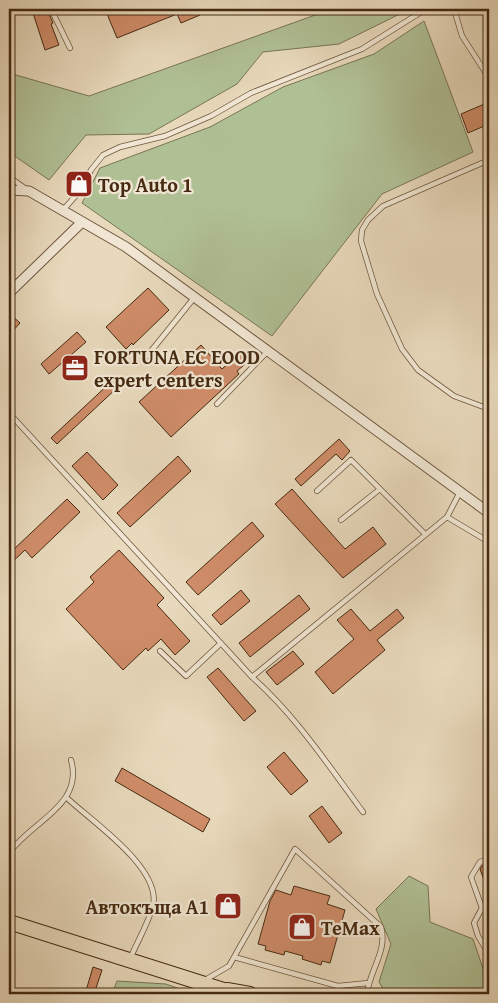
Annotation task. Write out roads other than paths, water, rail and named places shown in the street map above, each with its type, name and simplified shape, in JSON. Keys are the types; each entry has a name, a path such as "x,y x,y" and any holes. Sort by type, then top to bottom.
{"main road":[{"path":"9,922 236,994"},
{"path":"208,985 250,994"}],"street":[{"path":"9,190 29,191 126,247 489,513"},
{"path":"9,293 81,222"}],"lane":[{"path":"51,9 70,48"},
{"path":"62,211 80,191 91,170 103,155 120,147 165,136 211,116 251,93 362,49 426,9"},
{"path":"454,9 462,36 489,78"},
{"path":"489,160 383,206 368,220 362,230 361,242 378,294 402,349 418,370 454,396 489,409"},
{"path":"9,177 29,191"},
{"path":"147,356 194,298"},
{"path":"217,404 267,352"},
{"path":"9,414 252,677 274,696 309,738 363,812"},
{"path":"317,491 351,460 424,533"},
{"path":"341,520 380,489"},
{"path":"252,677 424,533 447,517 460,492"},
{"path":"447,517 489,542"},
{"path":"160,651 186,676 221,643"},
{"path":"9,852 16,843 67,798 73,788 75,774 71,760"},
{"path":"67,798 134,858 150,882 154,896 153,906 130,960"},
{"path":"208,985 229,966 295,849 382,927 384,944 368,983 367,994"},
{"path":"489,859 480,862 471,877 482,908 474,924 478,936 489,954"},
{"path":"234,957 338,986 368,983"}],"place":[{"name":"Top Auto 1","path":"79,184"},
{"name":"FORTUNA EC EOOD expert centers","path":"75,368"},
{"name":"Автокъща А1","path":"228,906"},
{"name":"TeMax","path":"302,927"}]}
